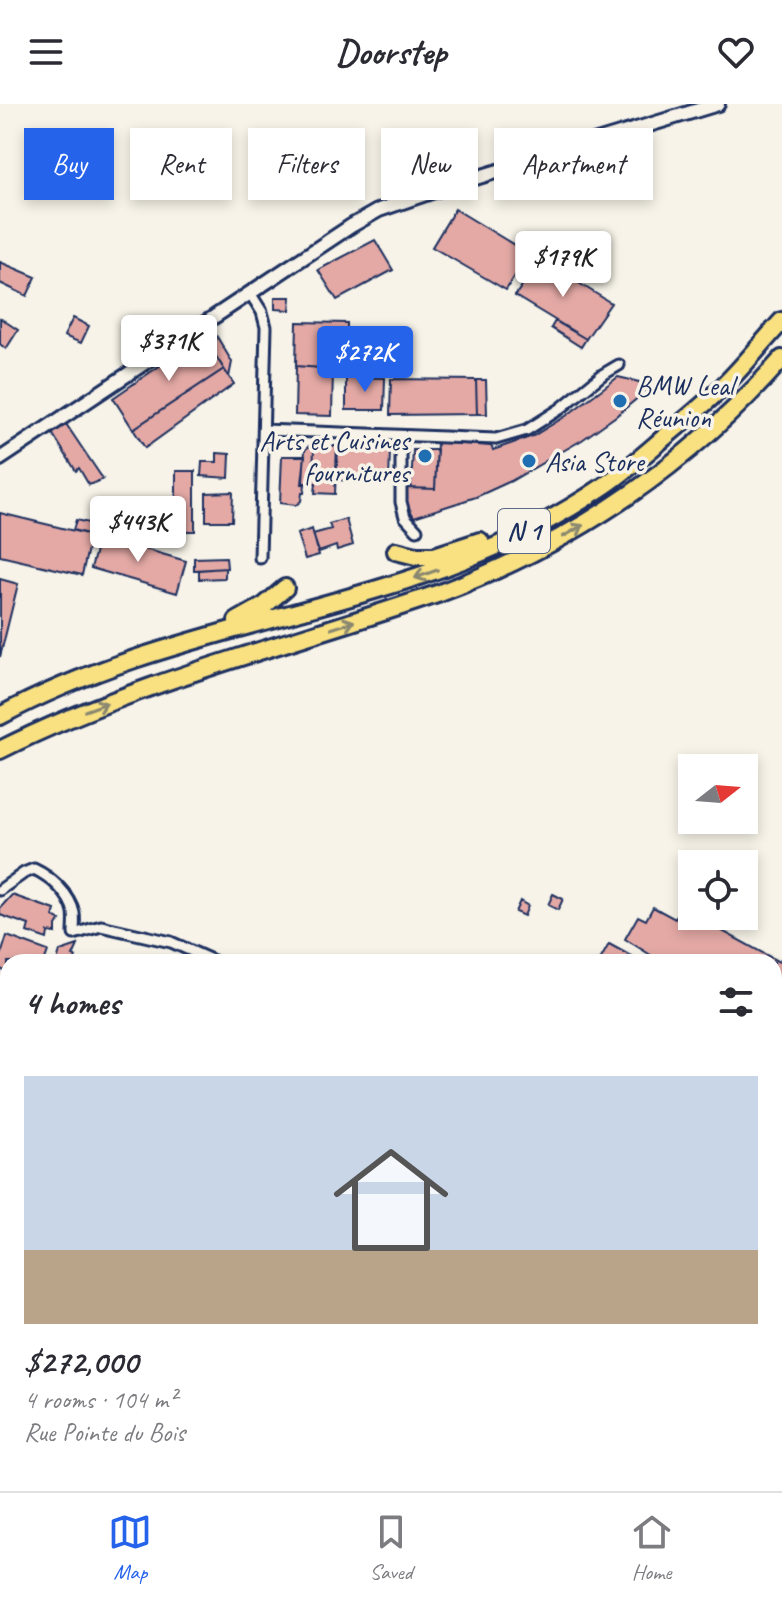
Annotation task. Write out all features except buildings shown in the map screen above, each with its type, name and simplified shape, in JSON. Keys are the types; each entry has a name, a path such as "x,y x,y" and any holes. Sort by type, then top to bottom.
{"highway":[{"name":"N 1","path":"0,716 80,678 128,661 421,576 499,544 605,485 717,392 782,321"},
{"name":"N 1","path":"0,752 80,713 170,679 426,598 526,557 609,510 652,480 723,421 782,359"},
{"path":"396,551 434,556 505,531 595,481 684,420"},
{"path":"207,636 264,606 285,588"}],"street":[{"path":"0,459 379,210 719,104"},
{"path":"250,293 262,312 266,327 260,558"},
{"path":"264,430 496,439 527,430 619,365"},
{"path":"401,436 401,502 405,517 417,530"},
{"path":"0,890 34,869 48,876 63,893 74,911 74,934 101,926 171,942 198,954"}],"place":[{"name":"BMW Leal Réunion","path":"620,401"},
{"name":"Arts et Cuisines fournitures","path":"425,456"},
{"name":"Asia Store","path":"529,461"}]}
